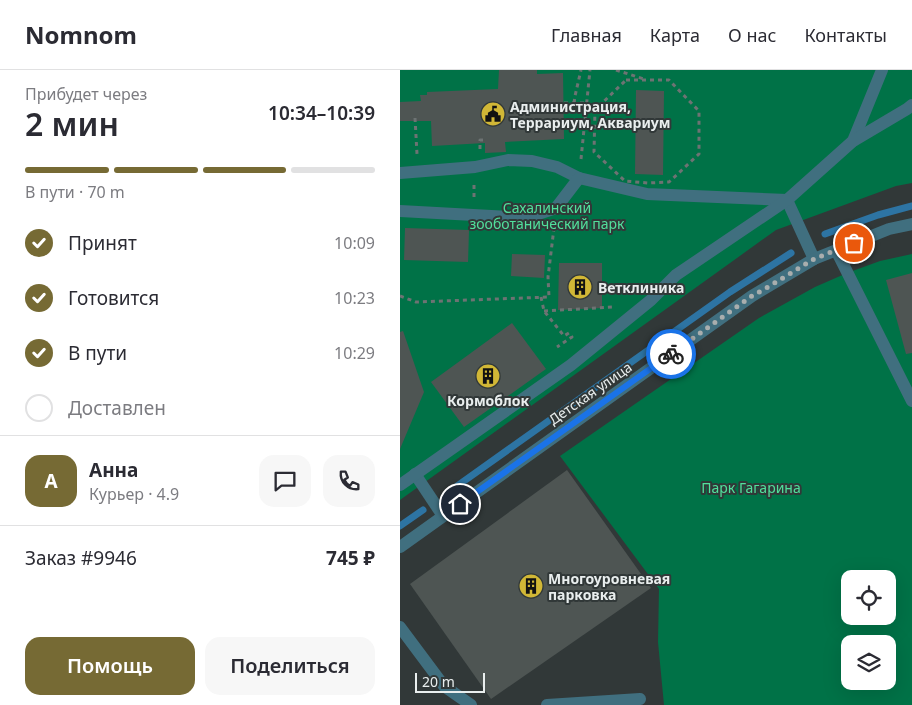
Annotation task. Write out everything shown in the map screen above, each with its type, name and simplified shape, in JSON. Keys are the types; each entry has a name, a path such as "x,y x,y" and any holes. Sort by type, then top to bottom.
{"street":[{"path":"853,142 882,70"},
{"path":"400,485 571,365 676,276 787,200 853,142 912,105"},
{"path":"400,173 475,166 508,160 532,161 557,167 579,178 647,194 787,200"},
{"path":"400,212 526,218 556,208 579,178"},
{"path":"787,200 814,259"},
{"name":"Детская улица","path":"400,547 752,296 814,259 889,229 912,224"},
{"path":"836,250 912,401"},
{"path":"415,474 444,516"},
{"path":"400,627 444,686 471,705"},
{"path":"547,705 640,699"}],"path":[{"path":"574,103 581,70"},
{"path":"579,178 590,70"},
{"path":"616,70 648,80 669,80 699,111 698,154 669,182 625,181 594,152 595,110 626,80 648,80"},
{"path":"564,104 586,103"},
{"path":"474,216 475,166"},
{"path":"400,296 416,302 549,297 548,277 556,208"},
{"path":"541,297 544,311 564,336 569,333 572,337 557,347"},
{"path":"544,311 607,308"}],"green space":[{"name":"Сахалинский зооботанический парк","path":"400,70 912,70 912,183 896,186 776,230 400,500"},
{"name":"Парк Гагарина","path":"912,254 912,705 664,705 658,642 659,589 560,456 759,318 815,287 880,261"}],"building":[{"name":"Администрация, Террариум, Аквариум","path":"499,70 537,70 537,74 563,73 564,139 505,142 506,152 485,153 485,143 432,146 431,121 400,121 400,102 421,101 420,95 427,95 427,92 498,89"},
{"path":"636,90 664,91 663,175 635,174"},
{"path":"405,228 469,230 468,262 404,260"},
{"path":"512,254 545,255 544,278 511,276"},
{"name":"Ветклиника","path":"559,263 602,263 602,308 558,310"},
{"path":"912,273 912,353 906,354 886,280"},
{"name":"Кормоблок","path":"512,323 546,369 464,427 431,382"},
{"path":"403,331 424,392 400,449 400,332"},
{"name":"Многоуровневая парковка","path":"567,470 651,588 491,699 410,584"}],"waterway":[{"path":"825,234 878,215 912,206"},
{"path":"457,486 730,292 791,253"},
{"path":"400,526 423,510"}],"way so far":[{"path":"671,354 752,296 814,259 854,243"}],"place":[{"name":"Администрация, Террариум, Аквариум","path":"493,114"},
{"name":"Ветклиника","path":"580,287"},
{"name":"Кормоблок","path":"488,376"},
{"name":"Многоуровневая парковка","path":"531,586"}],"route":[{"path":"460,504 671,354"}]}
